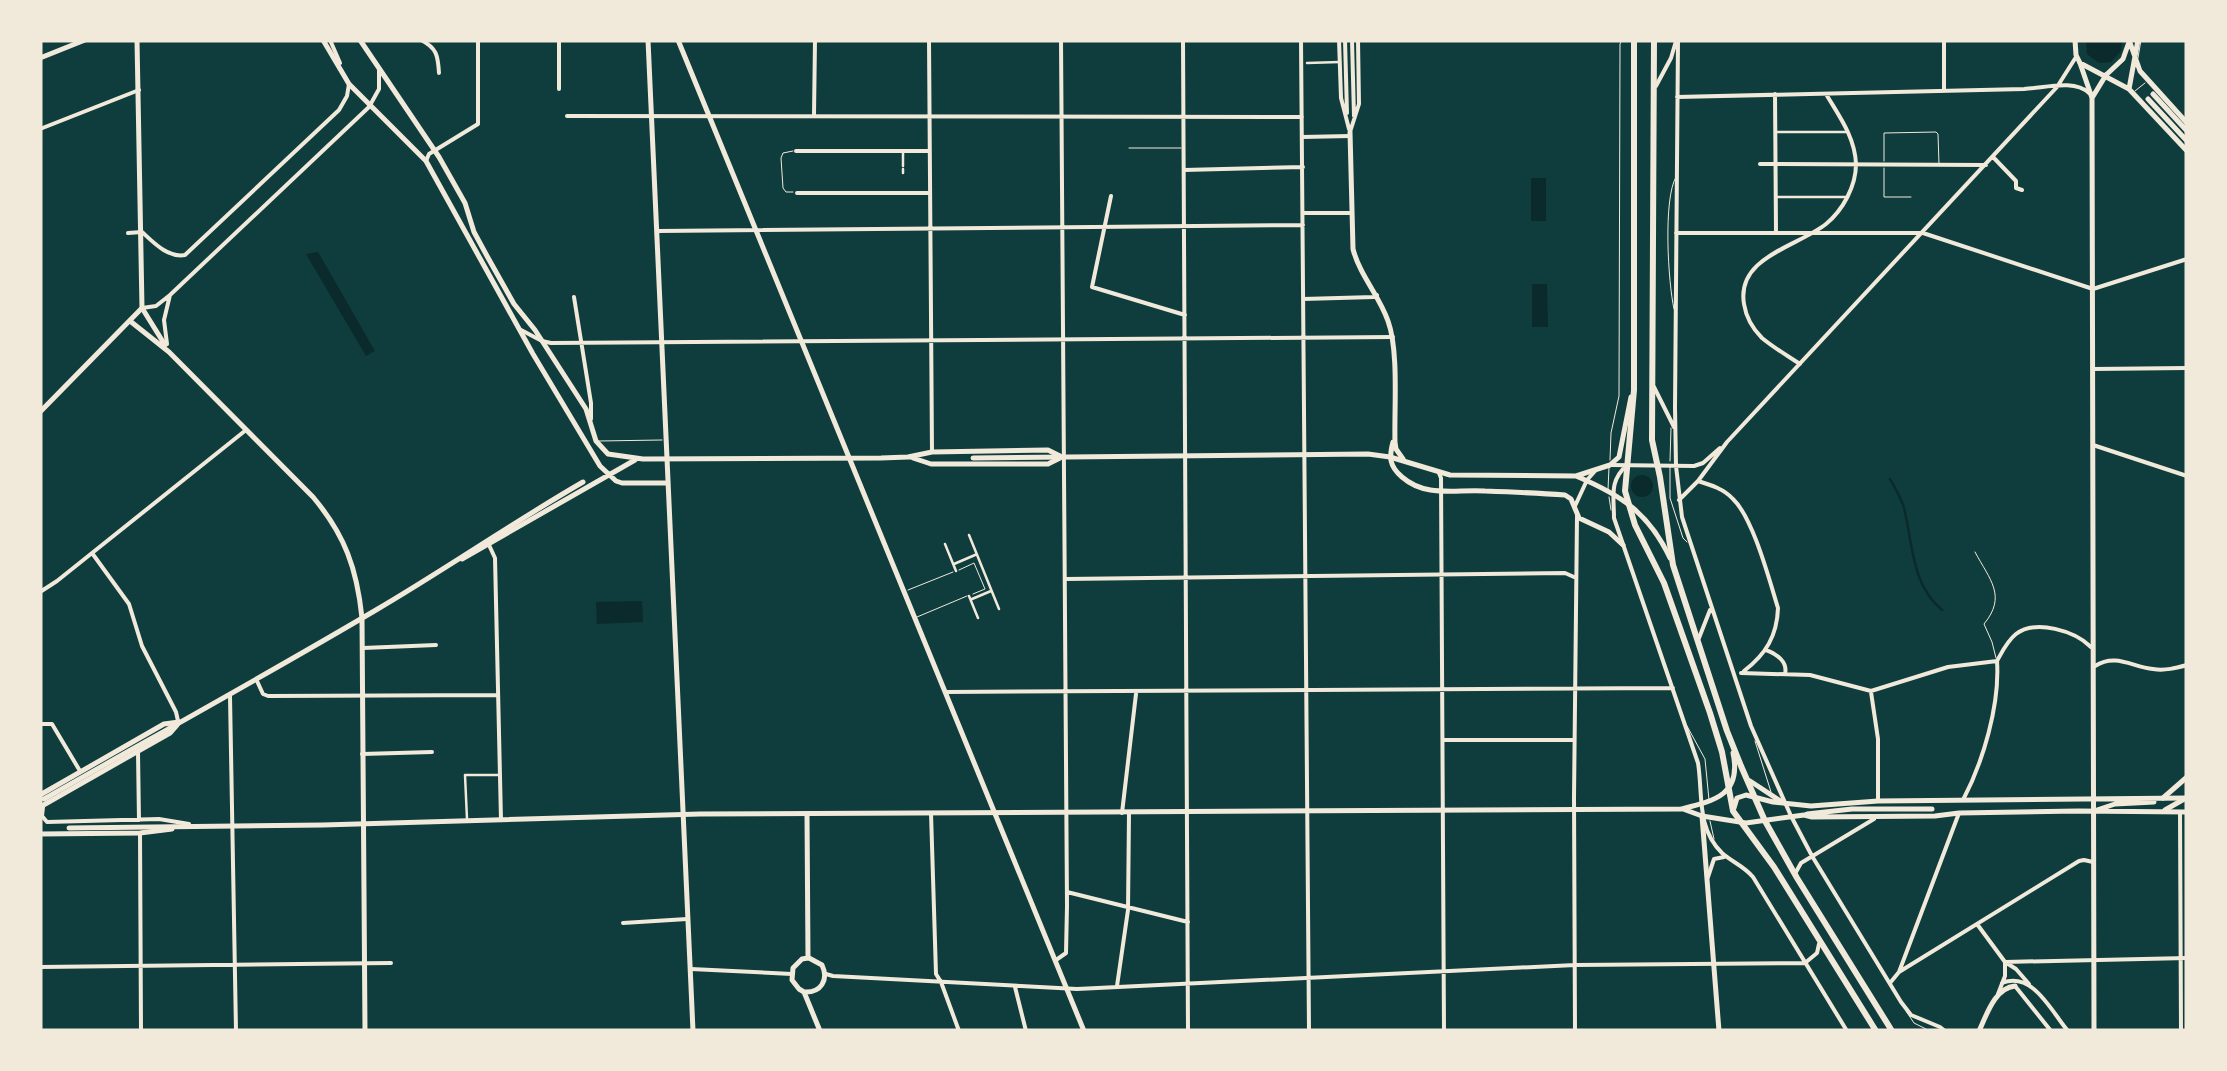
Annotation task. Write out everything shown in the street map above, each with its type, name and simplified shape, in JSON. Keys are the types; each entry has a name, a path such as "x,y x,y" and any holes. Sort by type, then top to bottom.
{"highway":[{"path":"1634,40 1634,390 1627,502 1664,583 1699,681 1722,752 1734,811 1876,1031"},
{"path":"1654,40 1652,440 1673,565 1727,731 1754,798 1797,878 1892,1031"}],"main road":[{"path":"40,58 85,40"},
{"path":"137,40 142,308 169,352"},
{"path":"327,40 349,84 426,161 534,354 608,476 622,483 668,483"},
{"path":"360,40 434,150 465,203 474,232 514,304 591,418 596,440 611,456 850,458 1050,450 1063,457"},
{"path":"648,40 693,1031"},
{"path":"678,40 1084,1031"},
{"path":"2074,40 2092,97 2094,1030"},
{"path":"2129,40 2146,78 2187,123"},
{"path":"2092,97 2106,75 2123,59 2129,40"},
{"path":"2131,90 2134,54 2140,40"},
{"path":"2080,63 2131,90 2187,151"},
{"path":"2187,131 2150,96 2187,141"},
{"path":"1350,134 1354,255 1377,295 1393,337 1396,448 1406,461"},
{"path":"40,412 142,308"},
{"path":"130,321 169,352 314,497 334,523 352,560 362,618 365,1031"},
{"path":"972,458 1368,454 1406,461 1439,473 1576,476 1619,458 1634,390"},
{"path":"1395,436 1390,457 1394,470 1412,484 1441,492 1565,494 1577,516 1609,532 1623,545"},
{"path":"908,457 930,464 1048,464 1063,457"},
{"path":"42,802 630,462 643,459"},
{"path":"1576,476 1627,502 1652,527 1673,565"},
{"path":"455,563 493,535 583,482"},
{"path":"42,802 170,734 179,722"},
{"path":"42,802 80,771 164,724 179,722"},
{"path":"70,828 682,815 1681,808 1716,800 1733,782 1736,767 1727,731"},
{"path":"1744,773 1755,786 1785,803"},
{"path":"2094,812 2110,804 2161,799 2187,777"},
{"path":"1734,811 1736,798 1746,795 1811,806 1878,801 2186,798"},
{"path":"2157,812 2186,798"},
{"path":"1681,808 1740,822 1804,815 2184,812"},
{"path":"1804,815 1852,809 1932,809"},
{"path":"807,814 808,958"},
{"path":"1706,817 1719,1031"},
{"path":"1773,836 1778,817"},
{"path":"40,834 140,833 190,827"},
{"path":"804,992 821,987 825,974 818,961 808,958 797,963 792,974 794,985 804,992 820,1031"},
{"path":"1978,1031 1998,994 2015,986"}],"street":[{"path":"421,40 433,46 438,73"},
{"path":"426,161 434,150 478,124 478,40"},
{"path":"559,40 559,90"},
{"path":"814,116 815,40"},
{"path":"930,40 932,452"},
{"path":"1056,960 1064,957 1066,951 1062,40"},
{"path":"1183,40 1188,1031"},
{"path":"1301,40 1309,1031"},
{"path":"1349,40 1340,62 1350,134"},
{"path":"1349,40 1354,121 1350,134"},
{"path":"1346,122 1349,40"},
{"path":"1653,90 1677,40"},
{"path":"1677,40 1673,466 1690,544 1738,674 1751,726 1791,816 1901,1002 1911,1015 1944,1031"},
{"path":"1944,40 1944,90"},
{"path":"1610,465 1690,466 1703,463 1727,442 2057,88 2076,55"},
{"path":"1307,62 1340,62"},
{"path":"142,308 156,306 170,295 369,106 379,89 379,70"},
{"path":"128,233 142,232 162,249 185,255 339,110 348,96 349,84"},
{"path":"1678,97 2057,88 2066,84 2081,86 2092,97"},
{"path":"40,129 139,90"},
{"path":"1800,364 1756,332 1746,311 1744,286 1759,264 1827,223 1848,197 1856,164 1854,146 1825,93"},
{"path":"1775,94 1776,233"},
{"path":"567,116 1302,118"},
{"path":"1775,132 1848,132"},
{"path":"1302,137 1350,134"},
{"path":"794,151 930,151"},
{"path":"902,151 903,169"},
{"path":"1993,158 2016,180 2016,188 2022,190"},
{"path":"1760,164 1986,165"},
{"path":"1184,170 1303,167"},
{"path":"795,193 930,192"},
{"path":"1111,196 1092,287 1185,315"},
{"path":"1776,197 1848,197"},
{"path":"1304,213 1352,214"},
{"path":"656,231 1304,225"},
{"path":"1676,233 1923,233 2093,289 2187,259"},
{"path":"169,352 164,320 170,295"},
{"path":"1303,299 1377,295"},
{"path":"574,297 591,418"},
{"path":"520,329 544,345"},
{"path":"534,354 544,345 581,342 1393,337"},
{"path":"2092,369 2187,368"},
{"path":"1652,382 1676,432"},
{"path":"581,434 588,435 592,429"},
{"path":"40,592 246,430"},
{"path":"1680,500 1727,442"},
{"path":"2093,446 2187,476"},
{"path":"1627,465 1610,491 1614,518 1699,766 1700,804 1714,843 1753,878 1847,1031"},
{"path":"1690,466 1698,481"},
{"path":"1574,506 1594,471"},
{"path":"1439,473 1444,1031"},
{"path":"1698,481 1731,496 1744,513 1778,608 1774,634 1766,650 1738,674"},
{"path":"1575,1031 1577,516"},
{"path":"969,535 999,609"},
{"path":"945,544 956,571"},
{"path":"489,545 496,558 501,820"},
{"path":"92,553 128,604 142,646 179,722"},
{"path":"953,564 976,554"},
{"path":"1065,579 1565,574 1576,578"},
{"path":"978,618 969,598 991,591"},
{"path":"1698,642 1711,605"},
{"path":"2187,615 2187,651"},
{"path":"1963,800 1992,718 1997,661 2009,641 2028,628 2046,628 2072,634 2093,649"},
{"path":"362,648 436,645"},
{"path":"1766,650 1784,661 1784,674"},
{"path":"2094,668 2113,660 2157,670 2187,665"},
{"path":"1738,674 1822,677 1871,691 1948,667 1997,661"},
{"path":"258,677 256,683 268,696 498,695"},
{"path":"946,692 1673,688"},
{"path":"1117,986 1128,907 1126,813 1137,691"},
{"path":"1871,691 1878,739 1878,801"},
{"path":"230,693 236,1031"},
{"path":"40,724 52,724 80,771"},
{"path":"1442,740 1575,740"},
{"path":"138,752 139,820"},
{"path":"362,754 432,752"},
{"path":"466,821 465,775 500,774"},
{"path":"42,802 42,816 47,822"},
{"path":"2181,1031 2184,812"},
{"path":"931,813 936,974 959,1031"},
{"path":"1890,983 1899,972 1958,814"},
{"path":"1797,878 1797,867 1878,816"},
{"path":"40,826 47,822 159,819 198,827"},
{"path":"140,833 141,1031"},
{"path":"1708,877 1714,859 1727,856"},
{"path":"1899,972 2079,862 2094,862"},
{"path":"1066,892 1188,922"},
{"path":"623,923 687,919"},
{"path":"1977,924 2005,962 2016,968 2068,1031"},
{"path":"825,974 1066,988 1574,965 1805,963 1818,954 1819,940"},
{"path":"2005,962 2184,958"},
{"path":"1998,994 2005,962"},
{"path":"40,967 391,963"},
{"path":"690,969 792,974"},
{"path":"2002,983 2015,979 2029,984"},
{"path":"1015,986 1026,1031"},
{"path":"2015,986 2051,1031"}],"lane":[{"path":"1610,491 1611,433 1619,396 1622,40"},
{"path":"2138,66 2140,40"},
{"path":"2131,90 2142,87 2146,78"},
{"path":"1912,197 1884,197 1884,133 1936,132 1938,164"},
{"path":"1129,148 1184,148"},
{"path":"794,151 781,156 783,188 795,193"},
{"path":"1675,317 1670,292 1669,228 1670,188 1677,176"},
{"path":"1675,408 1672,504 1683,538 1690,544"},
{"path":"596,440 665,440"},
{"path":"1975,552 1998,598 1994,612 1984,624 1997,661"},
{"path":"905,592 974,563 985,589 916,618"},
{"path":"1684,718 1705,759 1709,802"},
{"path":"1901,1002 1914,1023 1930,1031"}],"water":[{"path":"2086,40 2122,40 2121,51 2111,62 2099,63 2087,54"},
{"path":"1531,178 1546,178 1546,221 1531,221"},
{"path":"318,252 375,351 366,356 306,254"},
{"path":"1532,284 1547,284 1548,327 1532,327"},
{"path":"1638,475 1646,475 1653,486 1646,497 1638,497 1631,490 1631,482"},
{"path":"642,601 643,622 597,624 596,602"}],"waterway":[{"path":"1890,479 1904,508 1919,576 1942,610"}]}
